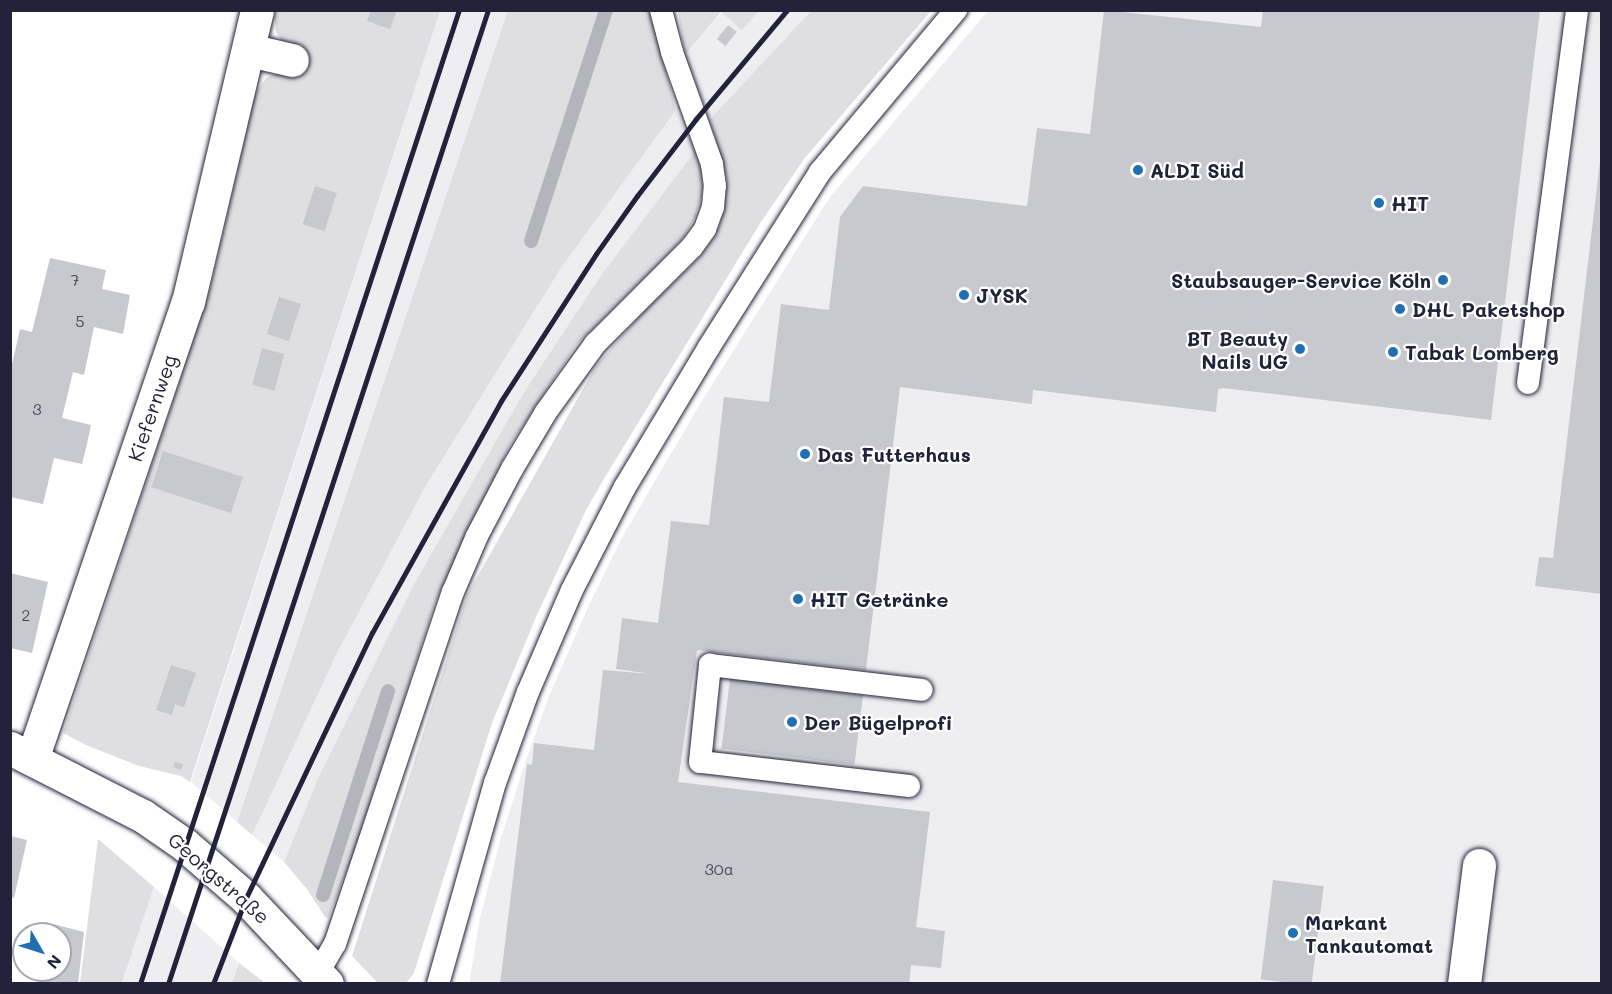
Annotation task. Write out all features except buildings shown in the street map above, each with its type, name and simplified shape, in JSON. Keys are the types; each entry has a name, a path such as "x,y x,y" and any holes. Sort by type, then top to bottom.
{"street":[{"name":"Kiefernweg","path":"21,753 188,302 257,11"},
{"path":"249,50 292,60"},
{"name":"Georgstraße","path":"21,753 143,816 185,845 246,898 323,978"},
{"path":"1464,984 1479,865"}],"lane":[{"path":"323,978 433,648 477,536 517,460 595,344 692,247 705,229 709,218 715,186 712,164 672,52 661,10"},
{"path":"438,984 495,783 528,692 572,590 625,487 709,347 820,172 956,10"},
{"path":"1528,383 1577,10"},
{"path":"909,786 700,762 710,665 921,690"}],"shaded area":[{"path":"508,10 650,11 676,110 561,268 425,487 337,653 252,835 237,822"},
{"path":"678,10 759,11 742,30 721,12 685,55"},
{"path":"274,11 440,11 190,782 181,776 139,766 86,745 63,733 211,286 255,94 266,78 281,71 285,46 276,32"},
{"path":"440,11 508,11 237,822 191,782"},
{"path":"759,11 811,11 710,119 685,55 722,12 742,29"},
{"path":"811,11 931,11 804,159 761,222 586,510 536,617 492,723 414,973 406,983 378,983 352,956 467,595 596,366 646,309 697,260 713,239 721,221 727,181 710,119"},
{"path":"988,11 1601,11 1601,983 469,984 480,918 500,841 524,766 549,696 589,605 625,532 703,399 830,197"},
{"path":"676,110 695,151 602,274 524,392 414,584 318,778 284,862 252,835 289,750 375,577 425,487 561,268"},
{"path":"695,151 702,172 702,195 695,217 683,238 576,345 510,445 475,516 435,602 356,847 328,918 325,917 307,889 284,862 318,778 414,584 524,392 602,274"},
{"path":"98,839 154,887 122,983 80,983"},
{"path":"154,887 239,963 232,983 122,984"},
{"path":"239,963 265,983 232,983"}],"waterway":[{"path":"531,241 606,10"},
{"path":"323,895 388,691"}],"railway":[{"path":"140,984 459,10"},
{"path":"168,984 488,10"},
{"path":"213,984 246,898 372,633 501,401 596,254 637,196 696,119 787,10"}],"place":[{"name":"ALDI Süd","path":"1138,170"},
{"name":"HIT","path":"1379,203"},
{"name":"Staubsauger-Service Köln","path":"1443,280"},
{"name":"JYSK","path":"964,295"},
{"name":"DHL Paketshop","path":"1400,309"},
{"name":"BT Beauty Nails UG","path":"1300,349"},
{"name":"Tabak Lomberg","path":"1393,352"},
{"name":"Das Futterhaus","path":"805,454"},
{"name":"HIT Getränke","path":"798,599"},
{"name":"Der Bügelprofi","path":"792,722"},
{"name":"Markant Tankautomat","path":"1293,933"}]}
